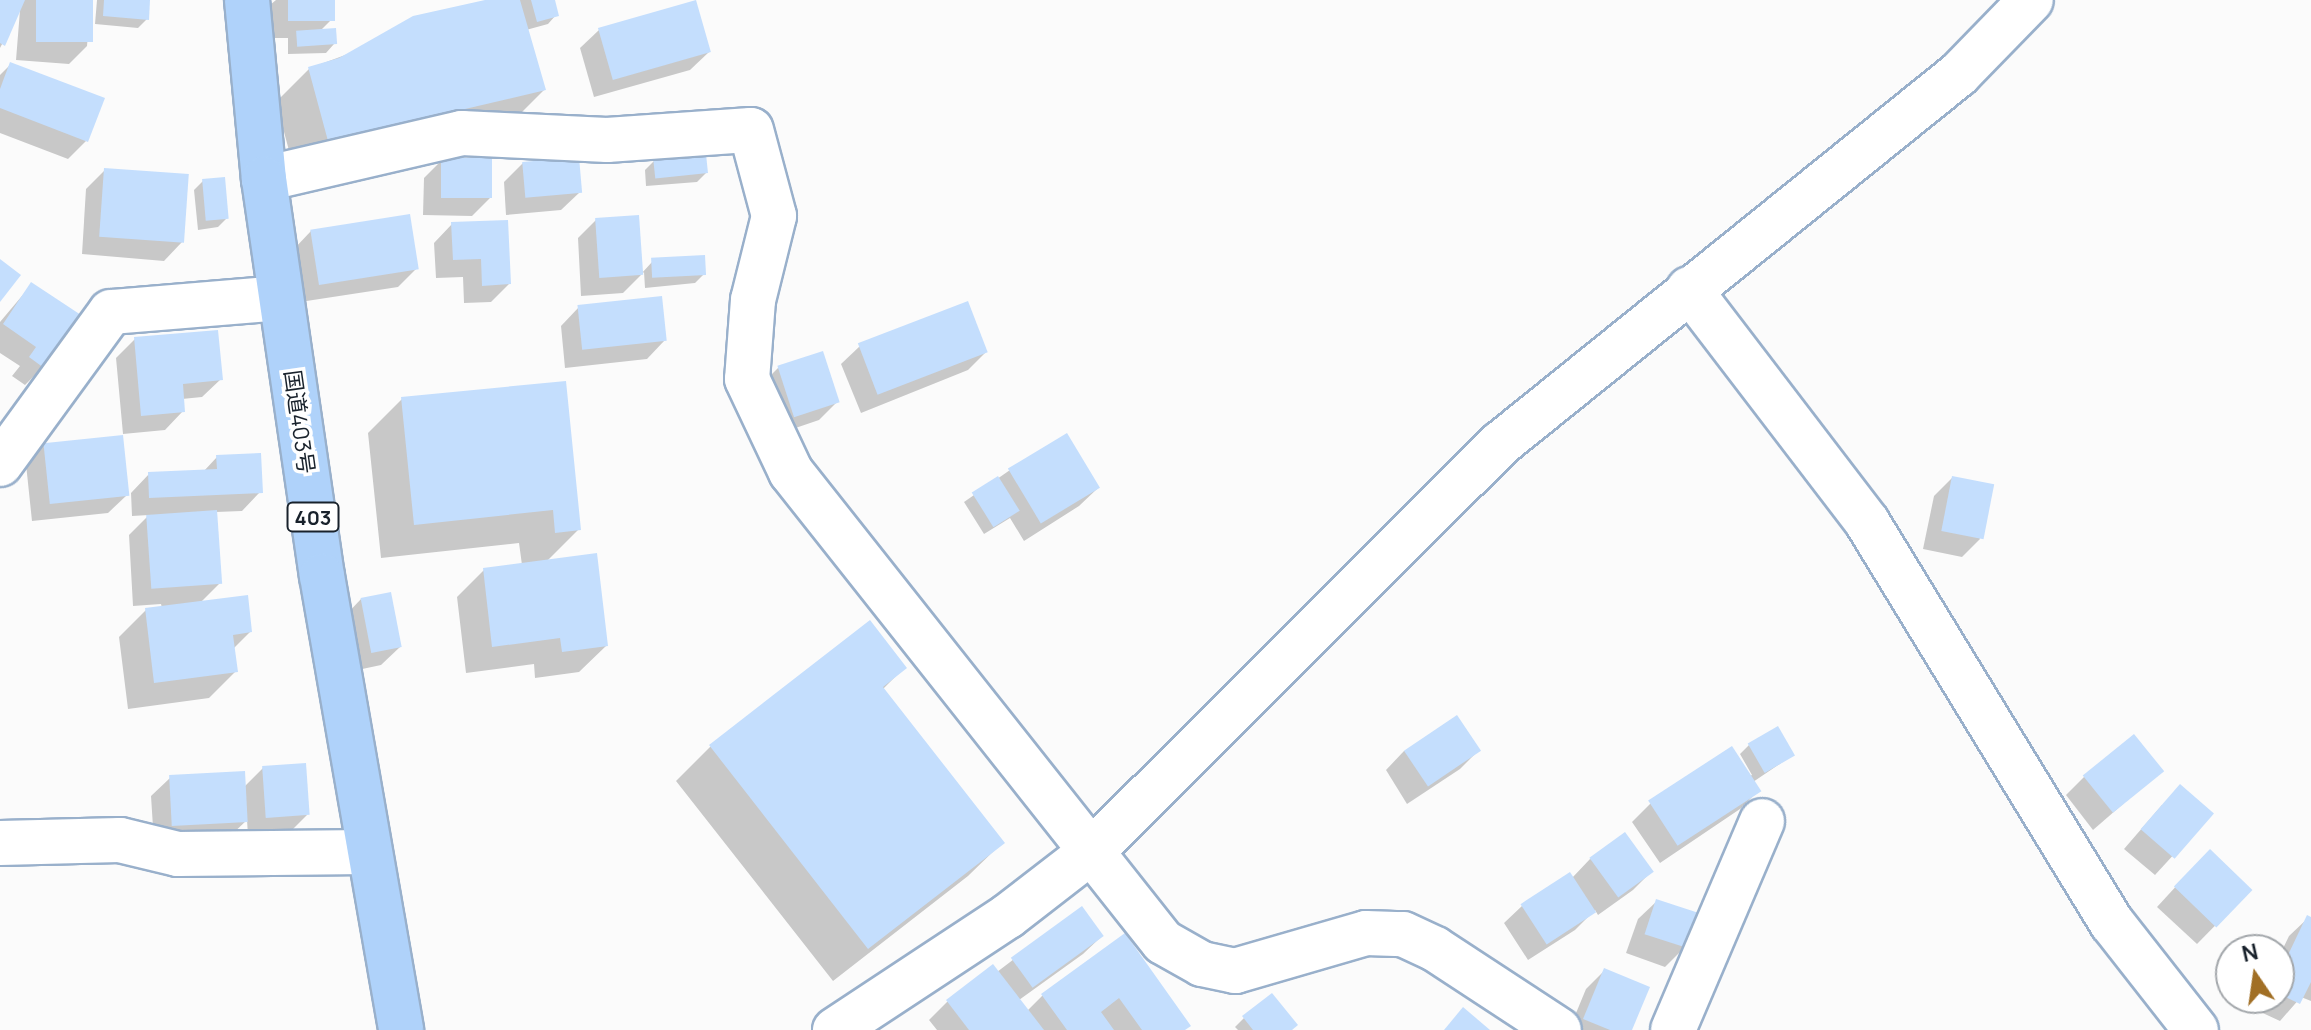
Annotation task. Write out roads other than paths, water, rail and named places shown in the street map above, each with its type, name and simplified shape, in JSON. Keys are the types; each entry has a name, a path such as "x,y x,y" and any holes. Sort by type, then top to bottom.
{"highway":[{"name":"国道403号","path":"247,0 264,179 280,298 367,852 401,1030"}],"street":[{"path":"835,1030 1008,916 1092,851 1500,444 1959,74 2031,0"},
{"path":"264,179 462,133 607,140 751,130 774,216 753,300 747,379 791,472 1163,942 1202,964 1235,971 1262,966 1366,933 1403,934 1435,949 1559,1030"},
{"path":"1689,289 1867,522 2112,923 2196,1030"},
{"path":"0,464 111,312 280,298"},
{"path":"1673,1030 1762,821"},
{"path":"0,843 120,840 178,854 367,852"}]}
